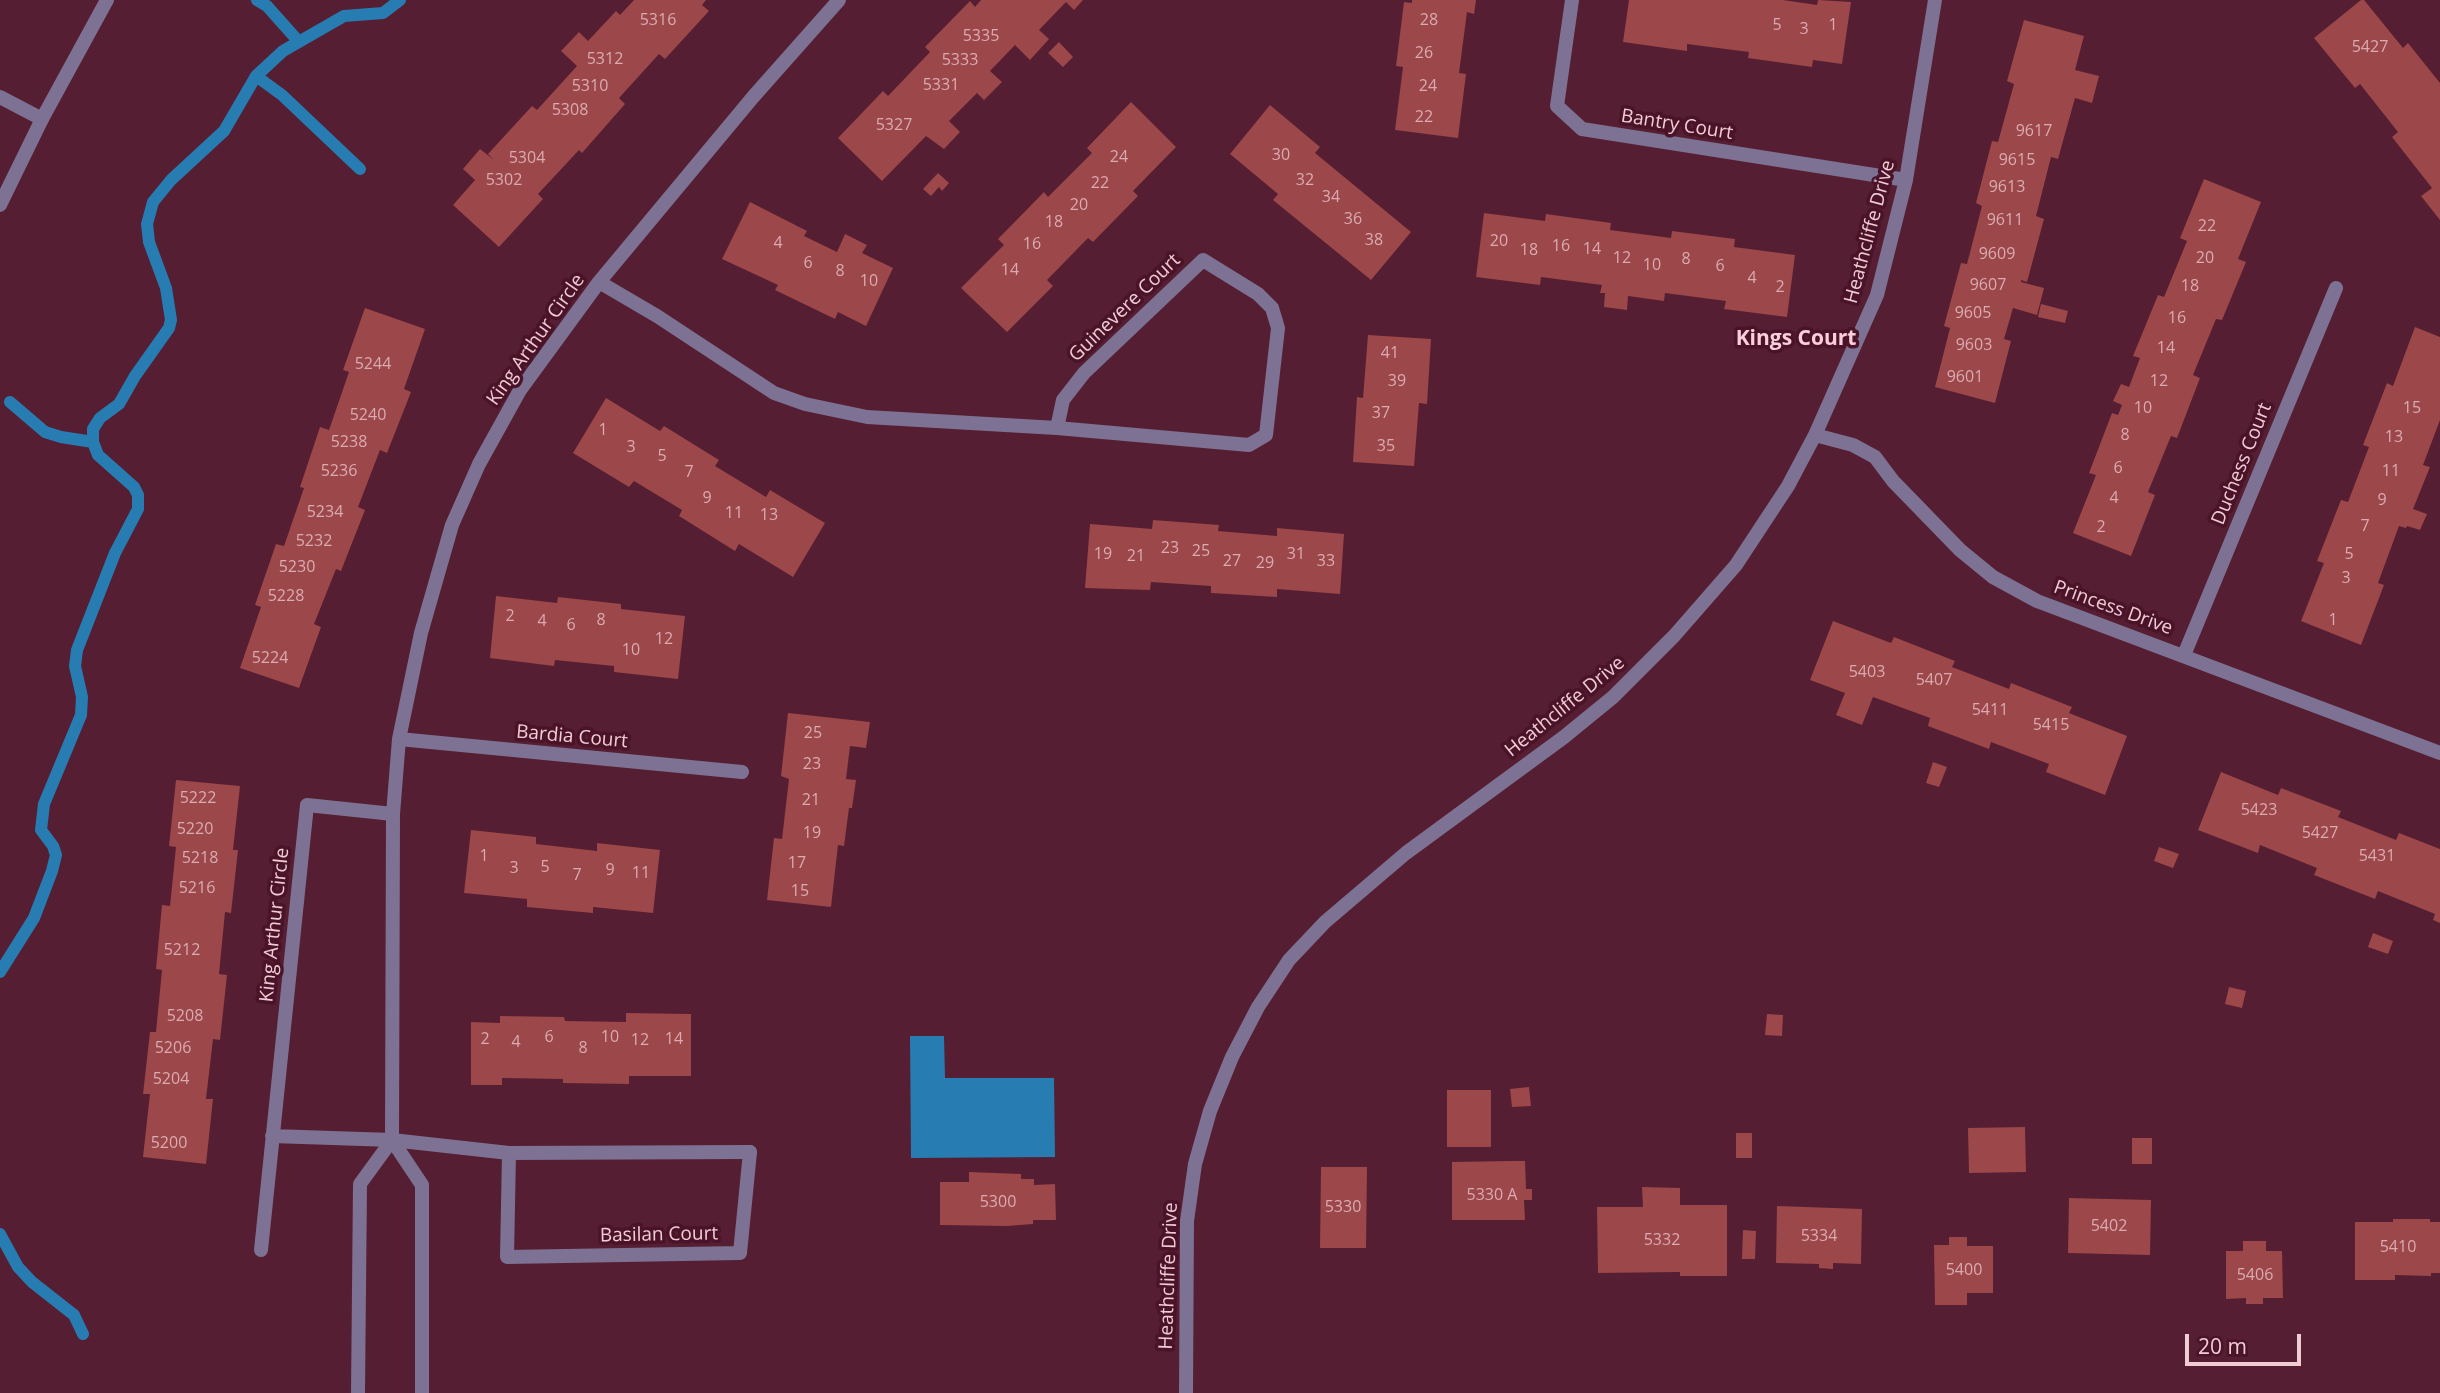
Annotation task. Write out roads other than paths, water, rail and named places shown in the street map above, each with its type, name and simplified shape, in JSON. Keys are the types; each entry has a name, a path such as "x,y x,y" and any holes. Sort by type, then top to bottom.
{"street":[{"path":"0,205 42,119 107,0"},
{"name":"King Arthur Circle","path":"392,1140 393,814 400,739 421,633 452,525 479,464 520,390 599,282 753,97 839,0"},
{"name":"Bantry Court","path":"1572,0 1557,106 1582,129 1906,180"},
{"name":"Heathcliffe Drive","path":"1186,1393 1186,1221 1195,1164 1210,1111 1232,1057 1258,1007 1289,961 1325,922 1406,853 1564,737 1613,697 1674,636 1735,565 1788,486 1815,435 1877,295 1906,180 1934,0"},
{"path":"0,97 42,119"},
{"name":"Guinevere Court","path":"599,282 657,316 774,393 805,404 867,417 1057,428 1249,445 1266,435 1278,328 1272,308 1258,293 1203,260 1084,373 1063,400 1057,428"},
{"name":"Duchess Court","path":"2184,655 2336,288"},
{"name":"Princess Drive","path":"1815,435 1853,445 1875,457 1938,527 1993,577 2037,601 2440,753"},
{"name":"Bardia Court","path":"400,739 742,772"},
{"name":"King Arthur Circle","path":"261,1250 307,805 393,814"},
{"path":"272,1136 392,1140"},
{"path":"358,1393 360,1184 392,1140"},
{"path":"392,1140 422,1185 422,1393"},
{"name":"Basilan Court","path":"392,1140 509,1153 750,1152 740,1253 508,1257 509,1153"}],"water":[{"path":"910,1036 944,1036 945,1078 1054,1078 1055,1157 911,1158"}],"waterway":[{"path":"257,0 267,6 299,42"},
{"path":"0,972 34,918 52,871 56,855 41,830 44,804 81,715 82,697 75,666 77,650 115,553 138,509 138,495 134,487 98,455 93,442 93,429 100,418 119,404 169,328 171,320 166,288 149,242 147,224 153,202 171,180 224,131 256,76 283,51 344,16 383,13 400,0"},
{"path":"256,76 282,95 360,169"},
{"path":"10,402 45,432 93,442"},
{"path":"0,1234 18,1267 32,1282 74,1315 83,1334"}],"district":[{"name":"Kings Court","path":"1796,339"}]}
